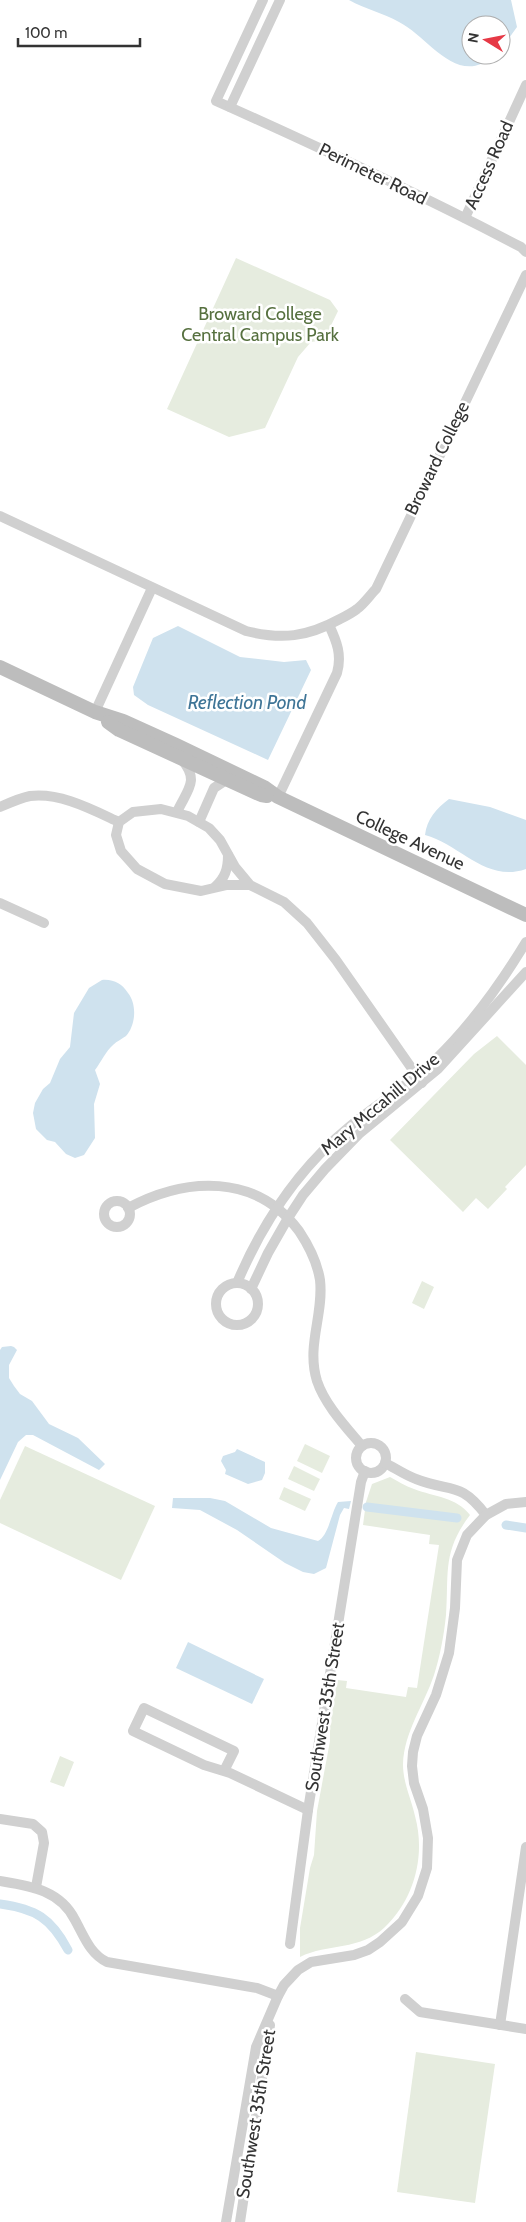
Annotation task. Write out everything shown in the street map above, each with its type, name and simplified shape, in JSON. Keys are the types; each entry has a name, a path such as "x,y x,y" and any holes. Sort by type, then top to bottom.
{"street":[{"name":"Perimeter Road","path":"263,0 216,101 465,218 521,247 526,252"},
{"path":"230,107 280,0"},
{"name":"Access Road","path":"465,218 526,85"},
{"name":"Broward College","path":"0,516 246,631 260,635 290,636 305,634 329,625 357,609 376,589 526,275"},
{"path":"95,712 152,588"},
{"path":"278,797 337,673 340,657 339,650 329,625"},
{"name":"College Avenue","path":"0,667 95,712 123,721 264,786 278,797 526,915"},
{"name":"College Avenue","path":"95,712 119,730 226,780 260,795 278,797"},
{"path":"178,812 192,779 190,769 181,759"},
{"path":"199,822 214,788 226,780"},
{"path":"0,807 30,796 55,798 81,805 119,822"},
{"path":"250,885 215,887 201,891 165,884 137,869 121,851 116,835 119,822 133,812 160,809 178,812 199,822 216,835 235,867 250,885 284,902 307,923 336,960 419,1080"},
{"path":"215,887 220,883 226,872 228,854"},
{"path":"0,903 44,923"},
{"name":"Mary Mccahill Drive","path":"251,1289 268,1253 303,1195 352,1140 419,1080 459,1037 502,982 526,942"},
{"name":"Mary Mccahill Drive","path":"237,1283 255,1245 277,1208 300,1176 335,1139 444,1062 526,972"},
{"path":"502,982 511,990"},
{"path":"128,1208 174,1189 214,1185 242,1190 277,1208 288,1218 312,1252 319,1274 320,1306 312,1348 317,1380 332,1408 362,1446"},
{"path":"237,1283 251,1289 257,1300 256,1312 252,1318 242,1324 229,1323 219,1315 216,1303 220,1291 231,1284 237,1283"},
{"path":"371,1443 380,1446 385,1454 385,1463 374,1472 365,1471 356,1460 357,1454 362,1446 371,1443"},
{"path":"385,1463 415,1479 461,1490 469,1495 486,1515"},
{"name":"Southwest 35th Street","path":"290,1944 308,1810 361,1482 365,1471"},
{"name":"Southwest 35th Street","path":"226,2222 256,2046 284,1985 298,1970 311,1962 354,1955 368,1950 402,1922 418,1896 427,1868 428,1838 423,1808 414,1783 413,1752 417,1736 436,1695 449,1653 455,1608 456,1572 461,1546 467,1535 486,1515 506,1504 526,1502"},
{"path":"224,1770 234,1751 144,1708 133,1730 204,1765 224,1770 308,1810"},
{"path":"0,1818 33,1824 42,1832 44,1843 36,1887"},
{"path":"500,2025 526,1847"},
{"path":"0,1881 36,1887 52,1895 66,1907 90,1948 96,1955 107,1962 256,1988 278,1996"},
{"path":"405,1999 420,2012 526,2029"},
{"name":"Southwest 35th Street","path":"240,2222 273,2007"}],"green space":[{"name":"Broward College Central Campus Park","path":"236,258 330,300 338,311 324,340 311,342 298,357 265,428 229,437 167,409"},
{"path":"497,1036 526,1065 526,1165 505,1187 507,1189 488,1209 476,1198 463,1212 390,1140 474,1054"},
{"path":"422,1281 434,1287 424,1309 412,1303"},
{"path":"305,1444 330,1456 322,1473 297,1461"},
{"path":"25,1446 155,1506 121,1580 0,1523 0,1500"},
{"path":"294,1466 320,1479 314,1491 288,1479"},
{"path":"390,1477 411,1488 452,1501 470,1515 461,1528 451,1552 446,1615 440,1653 430,1686 411,1730 404,1752 404,1778 418,1831 418,1861 410,1890 395,1916 385,1927 365,1940 300,1957 300,1928 314,1855 317,1811 330,1741 330,1727 337,1680 347,1681 346,1688 406,1697 408,1687 417,1688 439,1545 429,1544 430,1535 363,1525 366,1502 372,1484"},
{"path":"284,1487 311,1499 305,1511 279,1499"},
{"path":"60,1756 74,1762 64,1787 50,1782"},
{"path":"416,2052 495,2064 475,2203 397,2192"}],"water":[{"path":"349,0 511,0 517,27 511,35 511,15 461,15 461,64 444,57 399,22"},
{"name":"Reflection Pond","path":"178,626 240,657 284,662 306,660 311,670 268,760 148,705 134,695 133,687 153,638"},
{"path":"449,799 490,807 526,820 526,869 512,872 498,871 486,867 450,846 425,835 433,815"},
{"path":"102,980 114,981 126,990 133,1003 134,1014 132,1026 126,1036 110,1047 95,1070 100,1084 94,1104 95,1138 84,1155 75,1158 66,1154 55,1142 47,1140 36,1129 33,1113 35,1103 43,1089 50,1083 60,1059 70,1047 74,1013 89,988"},
{"path":"11,1346 17,1350 9,1365 9,1378 14,1386 20,1394 32,1401 49,1424 78,1438 105,1464 99,1470 33,1435 26,1435 18,1442 0,1480 0,1350 2,1347"},
{"path":"237,1449 265,1462 265,1473 262,1480 248,1484 225,1474 226,1470 221,1461 223,1456 235,1452"},
{"path":"173,1498 210,1498 225,1501 271,1528 318,1541 325,1534 338,1502 351,1501 349,1509 344,1508 340,1515 326,1568 314,1574 303,1572 285,1563 237,1530 200,1510 172,1508"},
{"path":"188,1642 264,1679 252,1704 176,1668"}],"waterway":[{"path":"367,1507 457,1518"},
{"path":"506,1525 526,1528"},
{"path":"0,1904 33,1912 41,1917 55,1930 68,1950"}]}
